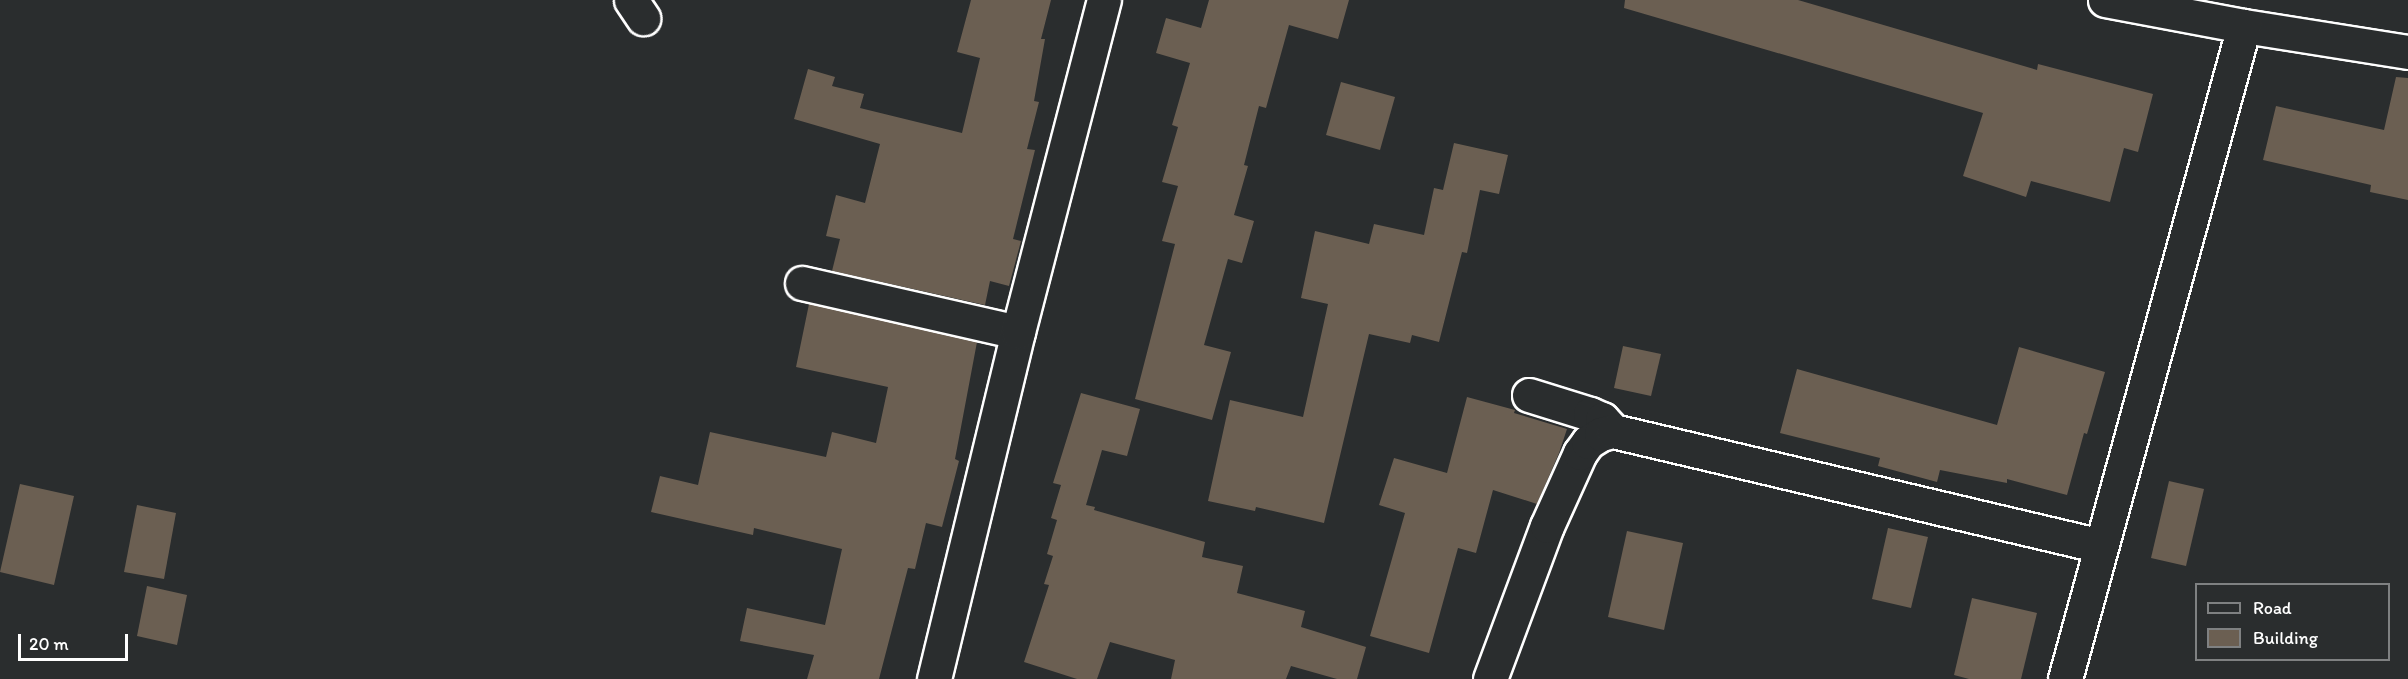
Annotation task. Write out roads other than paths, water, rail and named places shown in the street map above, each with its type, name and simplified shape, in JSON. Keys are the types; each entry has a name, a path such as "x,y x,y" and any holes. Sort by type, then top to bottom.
{"street":[{"path":"934,679 1018,332 1104,0"},
{"path":"2105,0 2244,26 2408,52"},
{"path":"2065,679 2244,26"},
{"path":"802,283 1018,332"},
{"path":"1528,395 1602,419 1613,431"},
{"path":"1490,679 1546,526 1580,453 1588,442 1601,434 1613,431 2102,546"}]}
